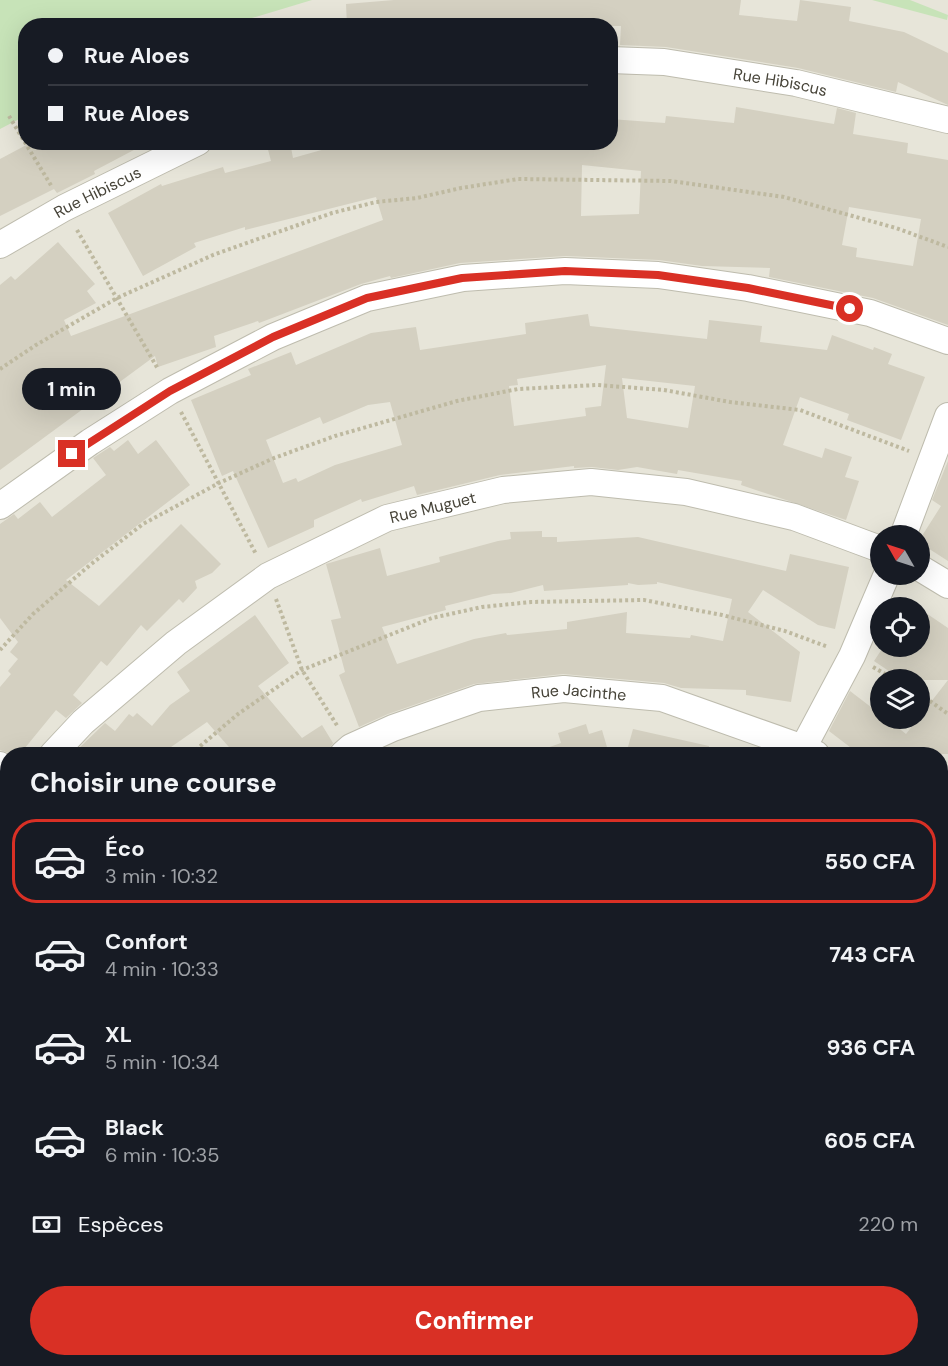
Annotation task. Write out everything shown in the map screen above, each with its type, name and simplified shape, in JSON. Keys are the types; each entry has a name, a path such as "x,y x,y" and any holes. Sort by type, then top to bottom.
{"street":[{"name":"Rue Hibiscus","path":"618,60 664,62 796,83 948,120"},
{"name":"Rue Hibiscus","path":"0,245 64,208 182,150"},
{"path":"0,506 90,442 170,391 273,337 367,298 462,278 565,271 658,275 748,288 870,313 948,341"},
{"path":"907,525 948,416"},
{"name":"Rue Muguet","path":"59,747 83,722 176,642 268,576 387,518 504,490 591,482 686,492 783,514 870,545"},
{"path":"930,574 948,585"},
{"path":"811,747 882,585"},
{"name":"Rue Jacinthe","path":"355,747 393,728 479,699 564,688 662,698 798,747"}],"path":[{"path":"9,116 18,131"},
{"path":"29,150 170,391 219,483 268,576 302,670 345,747"},
{"path":"0,369 36,345 117,298 213,255 332,213 376,202 417,198 518,179 671,181 784,197 896,228 948,247"},
{"path":"0,650 33,614 90,565 143,524 219,483 274,458 334,436 457,401 518,389 597,385 664,390 730,402 800,410 932,459"},
{"path":"199,747 238,714 302,670 432,618 482,607 531,602 644,600 722,615 784,631 852,656 876,669"},
{"path":"930,701 948,714"}],"shaded area":[{"path":"0,0 948,0 948,747 0,747"}],"green space":[{"path":"0,0 312,0 252,18 18,18 18,120 0,129"},
{"path":"872,0 910,0 948,15 947,20"}],"building":[{"path":"394,0 741,0 739,15 797,21 800,0 851,7 849,21 904,32 948,53 948,105 898,82 896,92 798,68 666,47 620,45 621,26 618,26 618,18 347,18 346,4"},
{"path":"736,107 834,124 837,108 856,113 853,134 908,143 907,153 948,160 948,325 873,298 769,277 770,268 702,266 659,260 566,256 460,263 391,278 390,276 361,284 259,323 258,321 214,336 216,347 158,367 155,356 0,470 0,285 11,276 15,280 58,242 95,284 87,291 96,303 64,320 71,336 383,220 376,197 245,230 245,227 194,243 196,247 143,276 108,213 161,184 162,186 223,167 225,173 271,161 268,150 292,150 293,158 322,150 618,150 618,120 665,123 666,116 734,123","holes":["582,165 641,171 639,214 581,216","849,207 921,219 913,266 856,257 857,248 842,245"]},
{"path":"18,149 134,150 94,171 95,174 57,193 54,189 0,216 0,159"},
{"path":"588,314 590,326 707,339 709,320 762,326 760,342 827,350 832,335 873,350 874,347 892,354 888,364 925,377 901,440 847,420 849,414 800,397 783,445 822,458 825,448 852,457 845,477 859,481 846,520 741,485 742,481 678,470 677,474 637,467 618,470 592,467 574,468 574,466 500,475 417,495 414,486 362,502 361,499 314,520 314,527 268,548 233,471 222,476 191,400 251,375 248,369 291,352 296,365 371,333 416,327 420,350 526,334 525,323","holes":["606,365 601,406 585,408 586,416 514,426 509,386 518,385 517,379","622,378 695,386 688,428 627,418","390,402 402,445 335,465 298,482 296,478 283,483 266,440 320,417 323,424 368,405"]},
{"path":"128,440 138,454 156,440 190,485 66,580 99,606 181,524 221,564 212,573 195,581 197,588 183,603 179,599 147,631 141,625 107,666 101,661 73,695 82,703 66,718 56,710 26,747 0,747 0,687 11,674 8,671 18,659 10,652 18,642 0,618 0,524 14,514 18,519 40,502 52,517 106,475 93,458 110,447 114,451"},
{"path":"948,461 948,561 930,549 929,525 941,506 932,500"},
{"path":"542,531 542,537 557,537 557,542 638,537 786,571 790,554 849,567 835,629 818,625 763,590 748,612 800,652 791,702 746,695 746,690 681,688 664,683 563,674 474,684 388,714 359,727 339,675 345,672 331,620 341,618 326,564 380,548 387,576 440,562 439,557 511,539 510,532","holes":["657,582 732,599 723,641 691,635 690,638 626,633 627,612 567,622 567,629 507,635 506,633 474,639 397,664 382,627 446,610 445,606 543,585 544,591 628,585 628,583 657,584"]},
{"path":"255,615 289,663 258,686 302,738 322,725 333,743 330,747 229,747 207,722 171,747 80,747 105,723 115,731 129,714 133,717 137,713 152,726 170,705 190,691 177,672"},
{"path":"930,616 948,628 948,680 930,680 930,669 886,669 874,661 877,657 930,657"},
{"path":"948,680 948,747 850,747 829,731 850,691 870,706 870,729 900,729 906,734 910,729 930,729 930,703"},
{"path":"586,724 589,734 602,730 607,747 550,747 561,743 558,733"},
{"path":"633,729 709,746 709,747 628,747"}],"route":[{"path":"72,454 170,391 273,337 367,298 462,278 565,271 658,275 748,288 850,309"}]}
